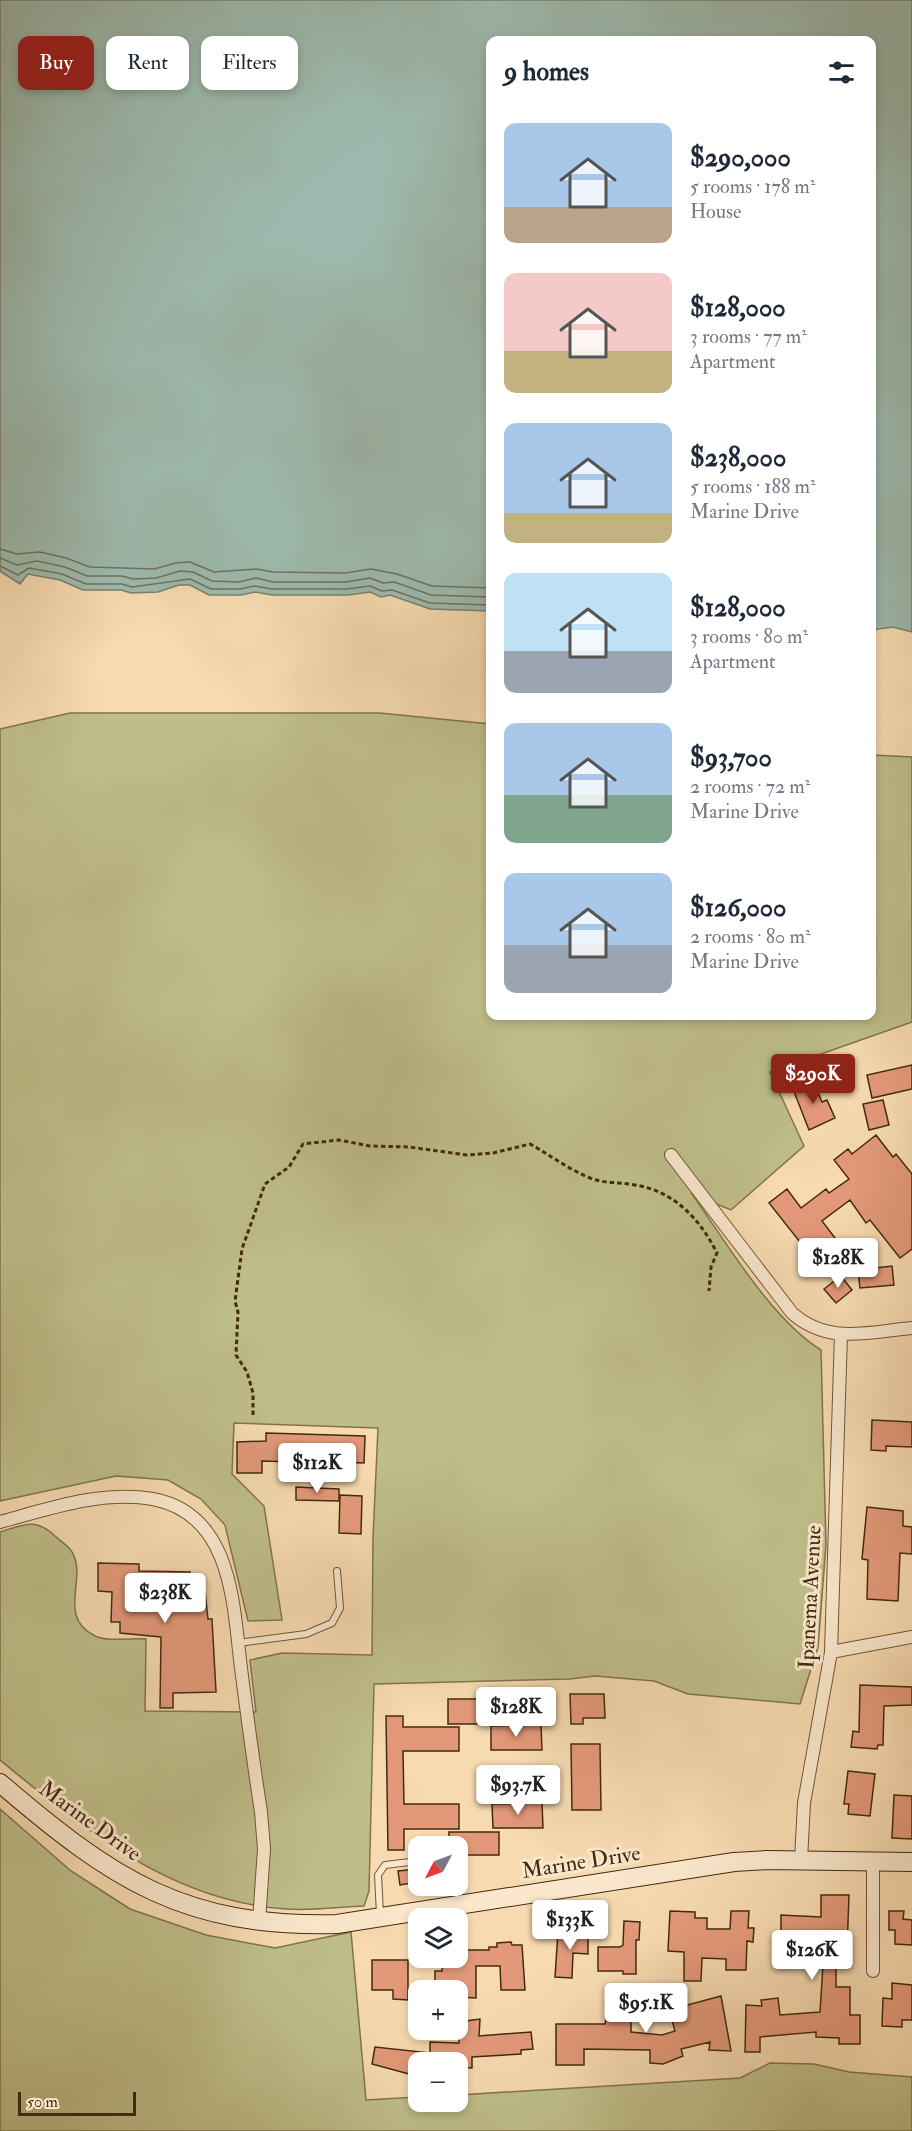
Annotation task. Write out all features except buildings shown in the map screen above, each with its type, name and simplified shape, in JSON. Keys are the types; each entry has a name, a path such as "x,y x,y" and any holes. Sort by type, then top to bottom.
{"street":[{"path":"671,1155 792,1313 808,1326 841,1334 912,1328"},
{"name":"Ipanema Avenue","path":"801,1860 804,1803 831,1652 841,1334"},
{"path":"0,1522 93,1500 121,1496 153,1499 180,1509 203,1528 221,1557 230,1580 264,1849 259,1922"},
{"path":"831,1652 912,1637"},
{"name":"Marine Drive","path":"0,1783 70,1842 123,1877 196,1908 259,1922 337,1924 734,1862 801,1860 912,1862"},
{"path":"873,1861 873,1971"}],"lane":[{"path":"238,1643 306,1634 328,1627 336,1618 339,1608 337,1571"},
{"path":"380,1917 378,1875 385,1864 408,1862"}],"path":[{"path":"253,1415 253,1393 247,1372 236,1355 238,1312 235,1301 242,1249 265,1184 289,1167 299,1149 308,1142 339,1140 370,1146 409,1147 467,1155 493,1153 530,1144 590,1178 608,1183 637,1185 681,1202 708,1235 717,1252 711,1267 709,1291"}],"shaded area":[{"path":"70,713 380,713 486,724 486,1020 876,1020 876,755 912,757 912,1022 770,1072 804,1146 731,1210 692,1194 768,1300 803,1337 821,1350 826,1545 818,1647 800,1704 688,1694 654,1681 595,1676 570,1679 374,1684 369,1891 364,1906 286,1909 244,1903 205,1893 132,1858 98,1836 0,1760 0,1532 29,1524 48,1530 71,1550 76,1562 75,1608 77,1619 83,1628 100,1638 146,1639 145,1711 256,1712 250,1660 282,1653 372,1655 373,1538 378,1428 234,1423 232,1474 264,1506 282,1620 248,1621 225,1525 201,1499 168,1480 116,1476 0,1501 0,729"},
{"path":"0,1809 71,1871 130,1909 206,1935 275,1948 351,1932 366,2100 408,2098 408,2112 468,2112 468,2094 740,2078 770,2063 814,2064 849,2072 912,2077 912,2131 0,2131"}],"water":[{"path":"0,0 912,0 912,632 893,627 876,629 876,36 486,36 486,611 430,609 390,595 381,597 370,592 348,595 272,595 255,592 241,595 209,595 190,585 179,585 158,592 131,593 121,590 83,590 60,580 28,574 20,584 0,571"}]}
